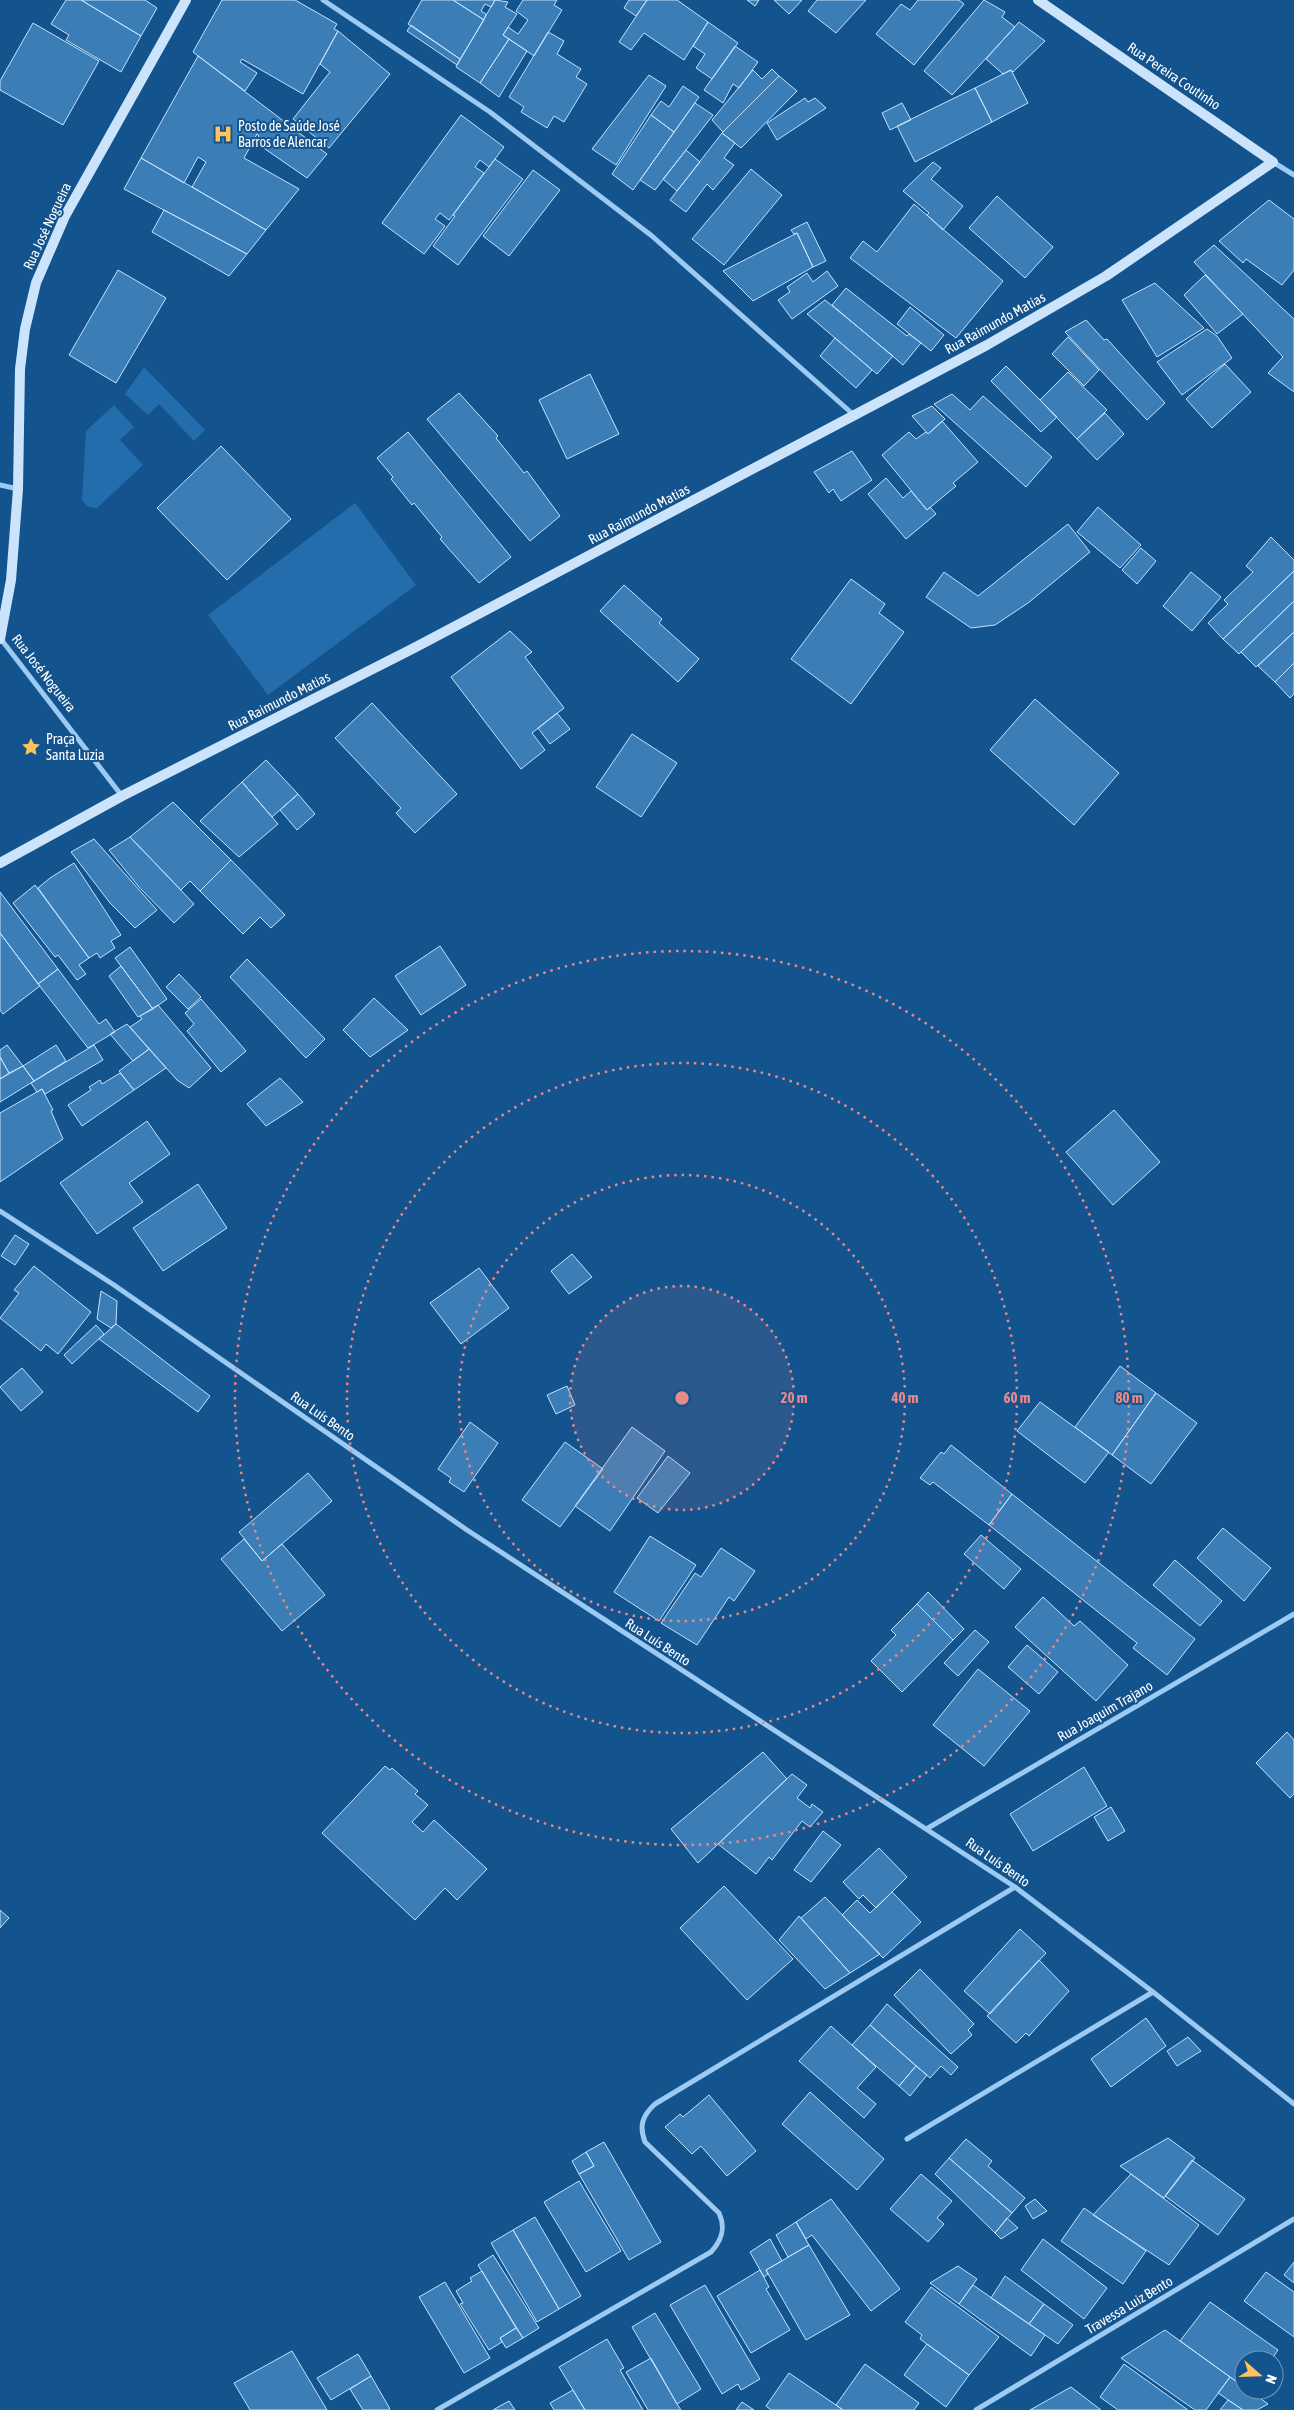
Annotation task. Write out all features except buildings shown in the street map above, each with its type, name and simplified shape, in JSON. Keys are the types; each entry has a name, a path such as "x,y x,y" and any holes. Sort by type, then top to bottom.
{"street":[{"name":"Rua José Nogueira","path":"122,796 0,639 11,580 18,489 20,369 25,329 36,283 50,246 186,0"},
{"path":"323,0 490,112 652,236 855,416"},
{"name":"Rua Pereira Coutinho","path":"1038,0 1294,175"},
{"name":"Rua Raimundo Matias","path":"0,863 122,796 414,648 987,345 1106,276 1274,162"},
{"path":"0,485 18,489"},
{"name":"Rua Luís Bento","path":"0,1211 114,1285 468,1530 686,1674 928,1828 1015,1887 1153,1992 1294,2104"},
{"name":"Rua Joaquim Trajano","path":"928,1828 1294,1614"},
{"path":"437,2410 710,2252 718,2244 722,2234 723,2222 719,2213 645,2142 642,2133 642,2122 646,2112 655,2104 1015,1887"},
{"path":"907,2138 1153,1992"},
{"name":"Travessa Luiz Bento","path":"976,2410 1294,2219"}],"shaded area":[{"path":"144,367 205,430 194,441 159,404 148,415 125,394"},
{"path":"114,405 134,427 120,440 143,465 97,508 92,508 86,505 82,499 86,431"},
{"path":"355,503 416,585 268,695 208,615"}],"place":[{"name":"Posto de Saúde José Barros de Alencar","path":"223,134"},
{"name":"Praça Santa Luzia","path":"31,747"}]}
